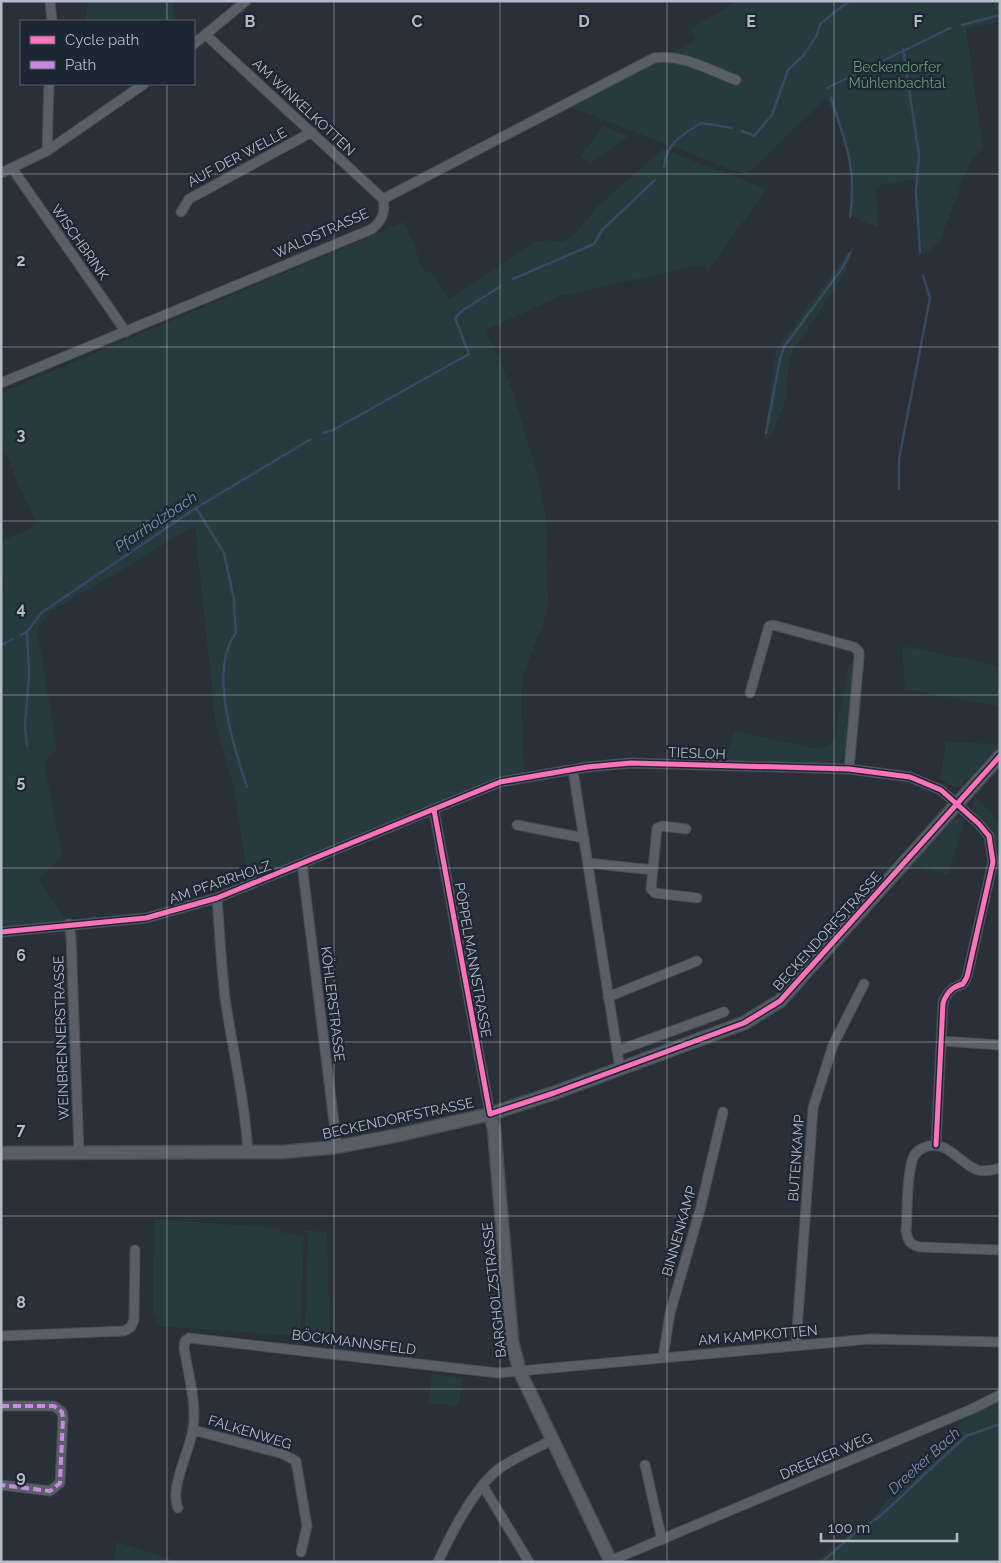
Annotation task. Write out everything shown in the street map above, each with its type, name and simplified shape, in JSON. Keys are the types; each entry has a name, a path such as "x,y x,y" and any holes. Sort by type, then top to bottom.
{"main road":[{"name":"BECKENDORFSTRASSE","path":"1,1153 248,1153 337,1147 490,1114 744,1023 780,1000 1000,756"},
{"name":"BARGHOLZSTRASSE","path":"490,1114 494,1129 512,1342 520,1372 611,1561"}],"street":[{"path":"50,1 52,20"},
{"path":"195,43 246,1"},
{"name":"AM WINKELKOTTEN","path":"206,35 383,199"},
{"name":"WALDSTRASSE","path":"1,383 372,229 379,223 384,214 383,199 654,58 663,56 674,58 736,80"},
{"path":"47,151 49,85"},
{"path":"1,172 47,151 143,85"},
{"name":"AUF DER WELLE","path":"181,212 189,199 312,132"},
{"name":"WISCHBRINK","path":"12,168 126,332"},
{"path":"750,692 770,626 773,625 854,647 859,652 860,658 849,768"},
{"name":"TIESLOH","path":"434,810 500,782 573,770 656,763 849,768 919,780 941,790 989,836 993,849 993,862 967,977 963,984 954,986 946,994 943,1003 936,1145"},
{"path":"573,770 620,1069"},
{"name":"AM PFARRHOLZ","path":"1,932 146,918 217,898 434,810"},
{"name":"PÖPPELMANNSTRASSE","path":"434,810 490,1114"},
{"path":"517,825 584,838"},
{"path":"686,829 662,826 657,828 651,889 655,893 697,898"},
{"path":"588,863 652,870"},
{"name":"KÖHLERSTRASSE","path":"302,864 337,1147"},
{"name":"AM PFARRHOLZ","path":"217,898 226,1005 233,1037 238,1085 245,1104 248,1153"},
{"name":"WEINBRENNERSTRASSE","path":"69,924 78,1152"},
{"path":"608,997 697,961"},
{"name":"BUTENKAMP","path":"796,1345 813,1108 833,1045 864,984"},
{"path":"617,1051 724,1012"},
{"path":"942,1041 1000,1045"},
{"name":"BINNENKAMP","path":"662,1357 670,1314 700,1210 723,1112"},
{"path":"1000,1168 978,1170 953,1152 936,1145 924,1147 915,1153 911,1166 908,1240 912,1245 920,1247 1000,1250"},
{"path":"1,1336 124,1331 131,1327 134,1320 135,1250"},
{"name":"BÖCKMANNSFELD","path":"193,1430 194,1414 184,1348 185,1341 194,1338 498,1373 520,1372"},
{"name":"AM KAMPKOTTEN","path":"520,1372 870,1338 1000,1342"},
{"name":"DREEKER WEG","path":"611,1561 972,1410 1000,1395"},
{"path":"1,1406 54,1406 62,1412 64,1418 60,1483 56,1488 50,1491 1,1485"},
{"path":"178,1508 174,1496 193,1430"},
{"name":"FALKENWEG","path":"193,1430 283,1454 296,1462 307,1526 301,1552"},
{"path":"438,1562 483,1486 501,1468 552,1440"},
{"path":"645,1465 662,1540"},
{"path":"483,1486 529,1562"}],"green space":[{"path":"88,1 173,1 175,20 85,20"},
{"name":"Beckendorfer Mühlenbachtal","path":"738,1 1000,1 1000,22 966,29 983,148 973,158 940,240 929,252 919,255 914,191 916,179 876,186 878,228 850,215 851,181 848,155 840,129 826,98 746,175 570,107 695,41 690,29"},
{"path":"603,126 628,136 591,163 581,156"},
{"path":"663,149 767,189 707,272 705,264 560,296 486,330 513,392 538,477 546,519 548,604 544,621 523,674 521,696 524,773 248,882 234,788 216,726 195,527 179,534 139,560 51,611 37,630 57,749 44,763 62,856 38,880 67,921 1,929 1,592 5,588 1,576 1,541 37,526 1,443 1,393 404,222 419,262 424,270 434,274 449,300 532,243 549,240 556,242 564,241 579,230 597,207"},
{"path":"852,248 854,249 845,273 794,349 789,360 786,399 771,437 764,440 776,351"},
{"path":"902,646 1000,666 1000,706 905,689"},
{"path":"855,658 844,757 839,763 725,761 734,731 818,749 829,746 835,738 848,667"},
{"path":"946,742 1000,744 962,786 955,788 940,779"},
{"path":"975,798 1000,821 1000,843 997,843 988,826 972,809"},
{"path":"960,817 965,819 948,875 912,863 952,821"},
{"path":"154,1219 278,1228 281,1232 304,1236 300,1336 156,1326 157,1314 153,1313"},
{"path":"298,1230 327,1232 330,1346 308,1343 305,1332 308,1234"},
{"path":"432,1374 462,1378 459,1406 429,1403"},
{"path":"1000,1399 1000,1562 816,1562 851,1532 871,1520 893,1494 899,1479 913,1469 921,1469 935,1459 968,1414"},
{"path":"116,1542 181,1562 115,1562"}],"waterway":[{"name":"Pfarrholzbach","path":"742,131 754,136 772,115 788,70 803,56 817,35 820,24 849,1"},
{"path":"962,25 1000,15"},
{"path":"827,88 950,28"},
{"path":"903,49 919,155 916,192 920,252"},
{"path":"831,98 849,156 852,184 850,217"},
{"name":"Pfarrholzbach","path":"664,167 668,152 676,140 701,123 732,128"},
{"name":"Pfarrholzbach","path":"513,279 594,244 603,229 655,180"},
{"path":"766,433 784,347 843,267 850,253"},
{"path":"899,489 899,459 930,298 923,276"},
{"name":"Pfarrholzbach","path":"323,433 333,430 469,354 455,318 463,310 501,286"},
{"name":"Pfarrholzbach","path":"21,635 27,632 41,613 196,508 311,439"},
{"path":"196,508 224,553 234,600 236,633 228,648 224,667 224,687 230,731 247,787"},
{"path":"27,632 29,673 25,726 27,746"},
{"name":"Pfarrholzbach","path":"1,645 13,639"},
{"name":"Dreeker Bach","path":"822,1562 856,1532 878,1518 966,1436 1000,1424"}],"marked path":[{"path":"1,1406 54,1406 62,1412 63,1418 60,1483 50,1491 1,1485"}],"cycle path":[{"path":"434,810 490,1114 554,1093 744,1023 780,1001 1000,756"},
{"path":"1,932 146,918 217,898 500,782 587,767 631,763 849,769 910,777 941,790 979,824 989,836 993,862 967,977 963,984 950,990 943,1003 936,1145"}]}
